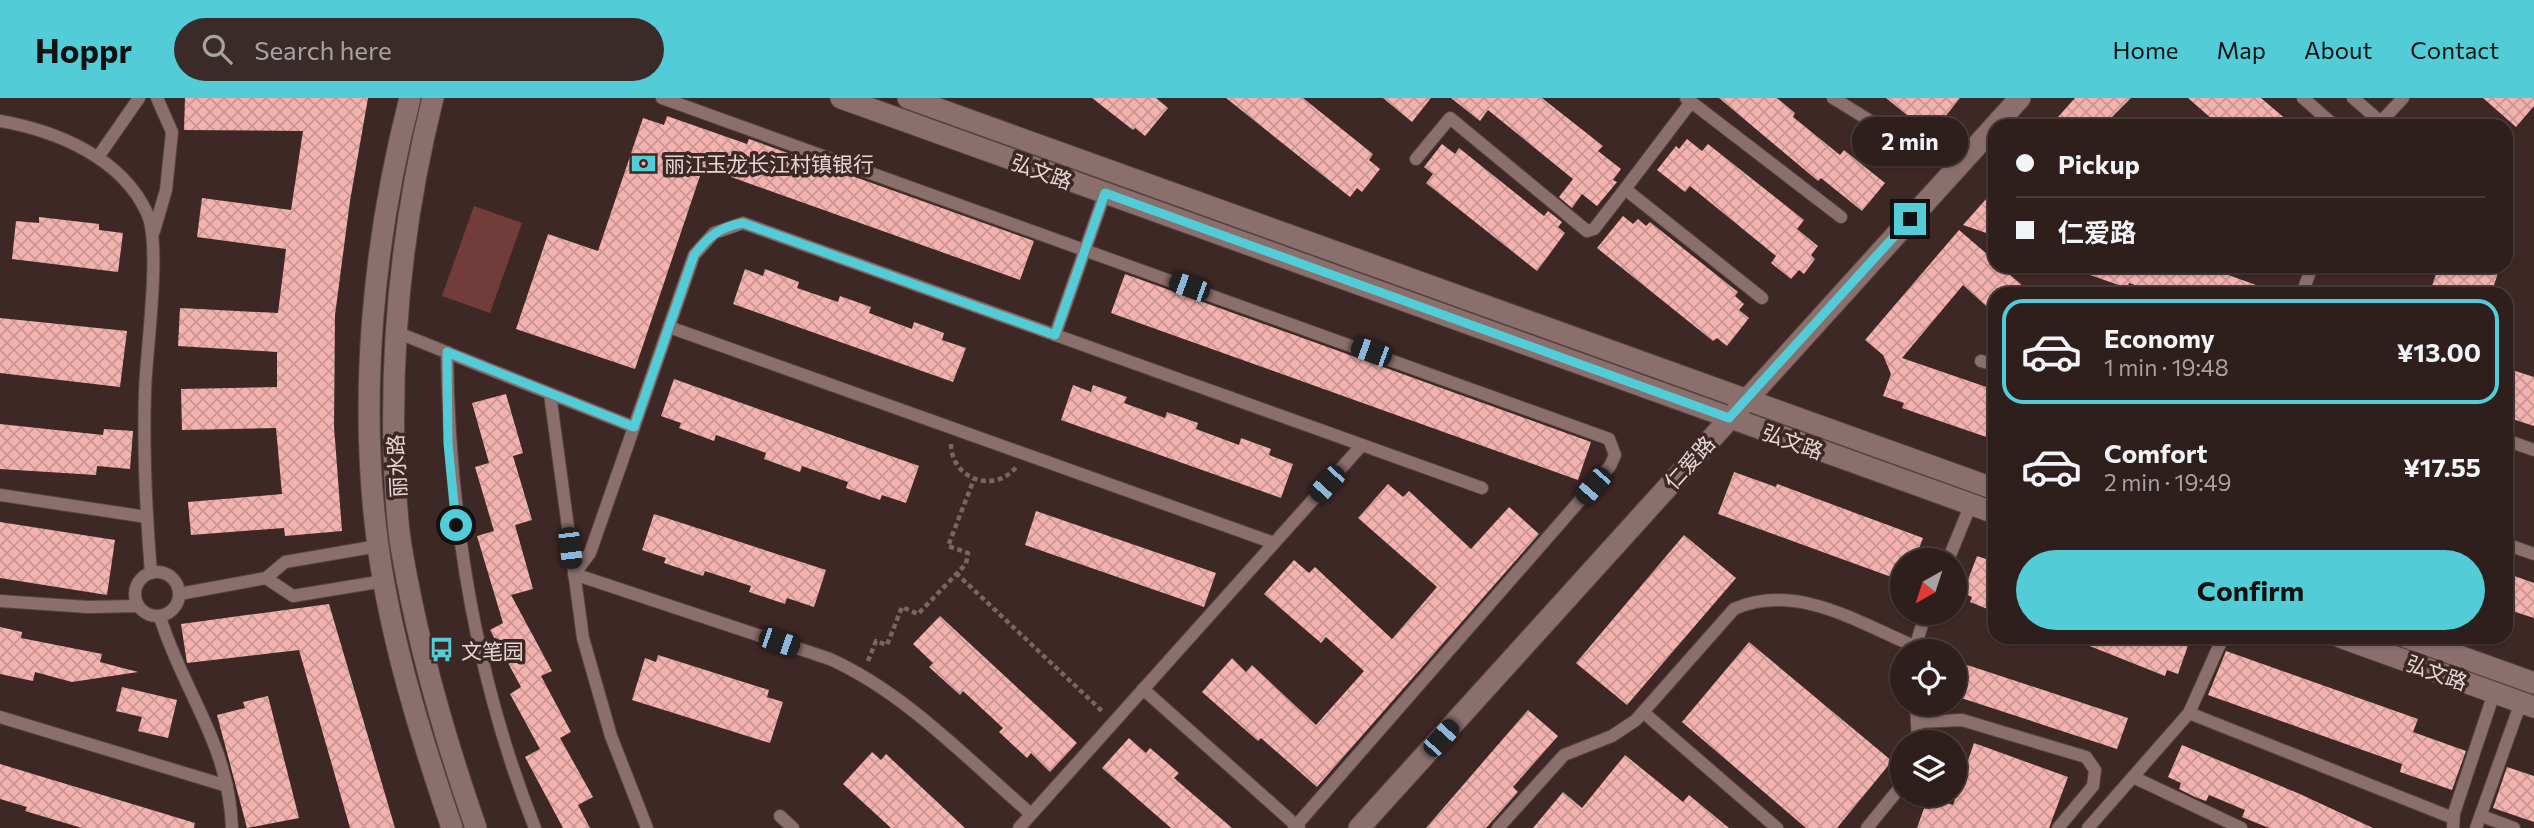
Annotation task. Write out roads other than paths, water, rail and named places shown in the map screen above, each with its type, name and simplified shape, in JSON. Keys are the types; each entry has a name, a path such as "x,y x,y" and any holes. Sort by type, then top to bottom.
{"street":[{"name":"丽水路","path":"410,98 383,235 372,347 372,479 384,581 415,713 452,828"},
{"name":"丽水路","path":"433,98 405,239 396,332 393,414 400,543 434,696 476,828"},
{"name":"弘文路","path":"841,98 1988,510"},
{"name":"弘文路","path":"908,98 1988,486"},
{"name":"仁爱路","path":"2001,119 2020,98"},
{"name":"仁爱路","path":"1369,825 1729,418 1988,133"},
{"name":"弘文路","path":"2359,644 2527,705"},
{"name":"弘文路","path":"2425,644 2534,683"}],"lane":[{"path":"98,157 139,98"},
{"path":"151,572 147,517 145,389 154,231 166,190 172,132 157,98"},
{"path":"662,98 1604,436 1614,448 1610,466 1297,827 1143,689"},
{"path":"1833,98 1898,138"},
{"path":"2303,98 2327,119"},
{"path":"2353,98 2374,119"},
{"path":"2384,119 2403,98"},
{"path":"1416,159 1450,118 1587,231 1594,229 1625,189 1688,100 1841,217"},
{"path":"0,121 55,136 98,157 113,169 139,198 154,231"},
{"path":"1625,189 1762,298"},
{"path":"1055,335 1105,193"},
{"path":"573,574 590,553 694,255 714,233 743,223 1482,488"},
{"path":"669,327 1274,543"},
{"path":"396,332 634,427"},
{"path":"447,352 448,443 462,565 488,686 534,828"},
{"path":"1981,360 1988,362"},
{"path":"550,394 573,574 593,680 647,828"},
{"path":"2513,442 2534,450"},
{"path":"1018,828 1362,444"},
{"path":"0,495 147,517"},
{"path":"1953,548 1971,504"},
{"path":"179,594 265,578 285,562 378,546"},
{"path":"2513,546 2534,554"},
{"path":"151,572 168,575 175,581 179,594 176,607 160,617 144,613 135,599 137,583 151,572"},
{"path":"573,574 830,659 863,674 900,699 1031,814"},
{"path":"265,578 293,596 384,581"},
{"path":"1498,828 1564,755 1612,736 1643,712 1734,609 1764,598 1805,601 1891,639"},
{"path":"0,601 88,607 138,607"},
{"path":"160,617 212,733 227,786 232,828"},
{"path":"2088,828 2189,713 2220,644"},
{"path":"2189,713 2453,823 2494,693"},
{"path":"2514,828 2479,822 2527,705"},
{"path":"1643,712 1777,828"},
{"path":"1917,716 1918,730"},
{"path":"0,717 227,786"},
{"path":"1918,722 1962,720 2085,757 2095,770 2094,786 2058,828"},
{"path":"2133,777 2241,828"},
{"path":"1867,828 1890,800"},
{"path":"780,816 793,828"}],"place":[{"name":"丽江玉龙长江村镇银行","path":"644,163"},
{"name":"文笔园","path":"441,650"}]}
